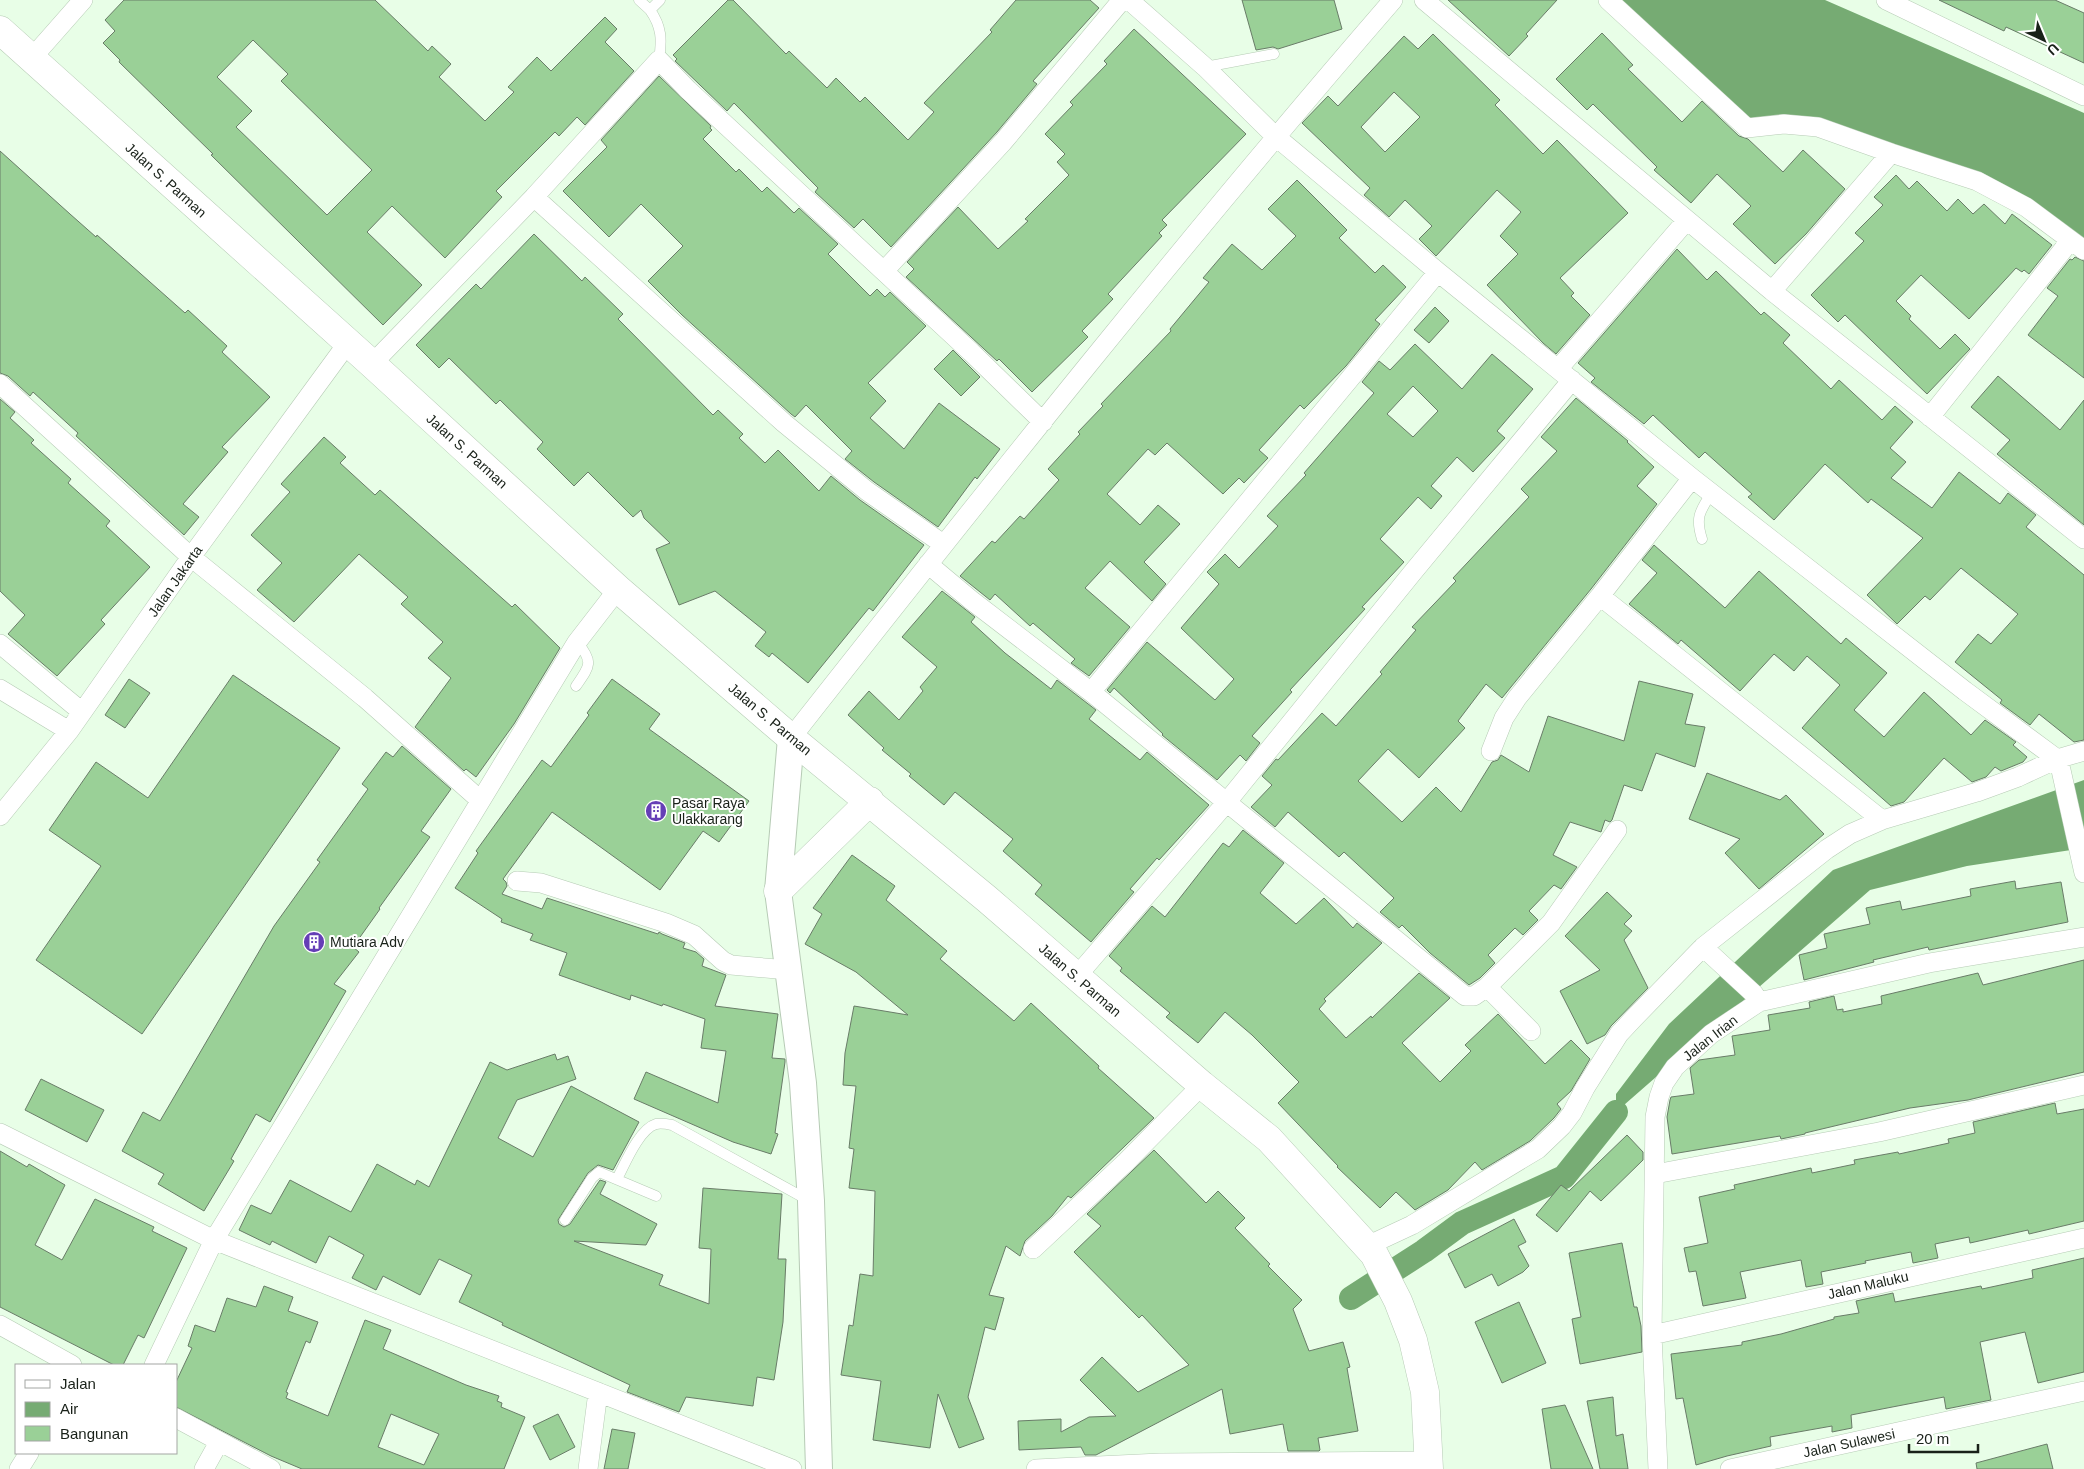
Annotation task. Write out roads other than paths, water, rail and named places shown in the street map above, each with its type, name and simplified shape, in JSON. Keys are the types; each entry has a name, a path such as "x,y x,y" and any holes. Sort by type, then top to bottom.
{"main road":[{"name":"Jalan S. Parman","path":"0,30 347,344 372,364 618,589 791,738 870,801 1202,1085 1270,1139 1370,1250 1398,1300 1413,1340 1425,1392 1429,1465"},
{"path":"791,738 778,891 803,1082 812,1201 820,1469"},
{"path":"778,891 870,801"}],"street":[{"path":"32,59 83,0"},
{"path":"884,271 1003,142 1122,0"},
{"path":"1129,0 1205,67 1274,136 1438,272 1692,478 2059,764 2084,873"},
{"path":"791,738 943,544 1274,136 1392,0"},
{"path":"1424,0 1772,291 2084,539"},
{"path":"1608,0 1747,128 1784,124 1818,127 1977,181 2026,207 2077,246 1930,417"},
{"path":"1886,0 2084,96"},
{"path":"372,364 534,197 659,60 688,90 884,271 1043,422"},
{"path":"1772,291 1890,153"},
{"path":"534,197 784,423 868,491 943,544"},
{"path":"1076,977 1226,803 1406,580 1687,220"},
{"path":"1091,692 1438,272"},
{"name":"Jalan Jakarta","path":"0,816 69,731 191,557 347,344"},
{"path":"0,384 191,557 366,698 480,800"},
{"path":"1491,751 1504,718 1517,698 1692,478"},
{"path":"928,564 971,600 1091,692 1461,994 1468,997 1474,996 1487,987 1552,923 1618,830"},
{"path":"154,1364 214,1240 577,642 618,589"},
{"path":"1600,596 1882,820"},
{"path":"0,644 82,712"},
{"path":"0,689 69,731"},
{"path":"1370,1250 1538,1149 1572,1114 1585,1088 1620,1034 1706,950 1827,849 1850,834 1882,820 1977,792 2059,764 2084,751"},
{"path":"517,881 541,883 666,923 694,935 722,960 731,965 789,970"},
{"name":"Jalan Irian","path":"1658,1469 1652,1335 1655,1117 1659,1096 1664,1083 1675,1067 1693,1049 1756,998 1929,963 2084,937"},
{"path":"1706,950 1756,998"},
{"path":"1487,987 1531,1031"},
{"path":"1033,1249 1126,1162 1202,1085"},
{"path":"1655,1174 1879,1132 2084,1085"},
{"path":"0,1133 214,1240 792,1469"},
{"name":"Jalan Maluku","path":"1652,1335 2084,1238"},
{"path":"0,1325 70,1364"},
{"name":"Jalan Sulawesi","path":"1730,1469 2084,1391"},
{"path":"588,1469 598,1392"},
{"path":"178,1419 271,1469"},
{"path":"204,1469 220,1442"},
{"path":"18,1469 28,1454"},
{"path":"1036,1469 1160,1463 1429,1465"}],"lane":[{"path":"640,0 657,19 661,31 659,60"},
{"path":"650,10 660,0"},
{"path":"1205,67 1274,54"},
{"path":"1702,540 1698,528 1699,514 1712,492"},
{"path":"576,686 588,662 588,655 577,642"},
{"path":"617,1179 641,1136 653,1126 662,1124 672,1125 812,1201"},
{"path":"565,1220 594,1175 602,1173 656,1196"}],"water":[{"path":"1618,0 1825,0 2084,113 2084,242 2017,192 1808,121 1746,126"},
{"path":"2084,780 2084,848 1967,866 1870,890 1616,1112 1616,1094 1669,1024 1833,870"}],"waterway":[{"path":"1351,1298 1424,1251 1462,1223 1564,1177 1616,1112"}],"place":[{"name":"Pasar Raya Ulakkarang","path":"656,811"},
{"name":"Mutiara Adv","path":"314,942"}]}
